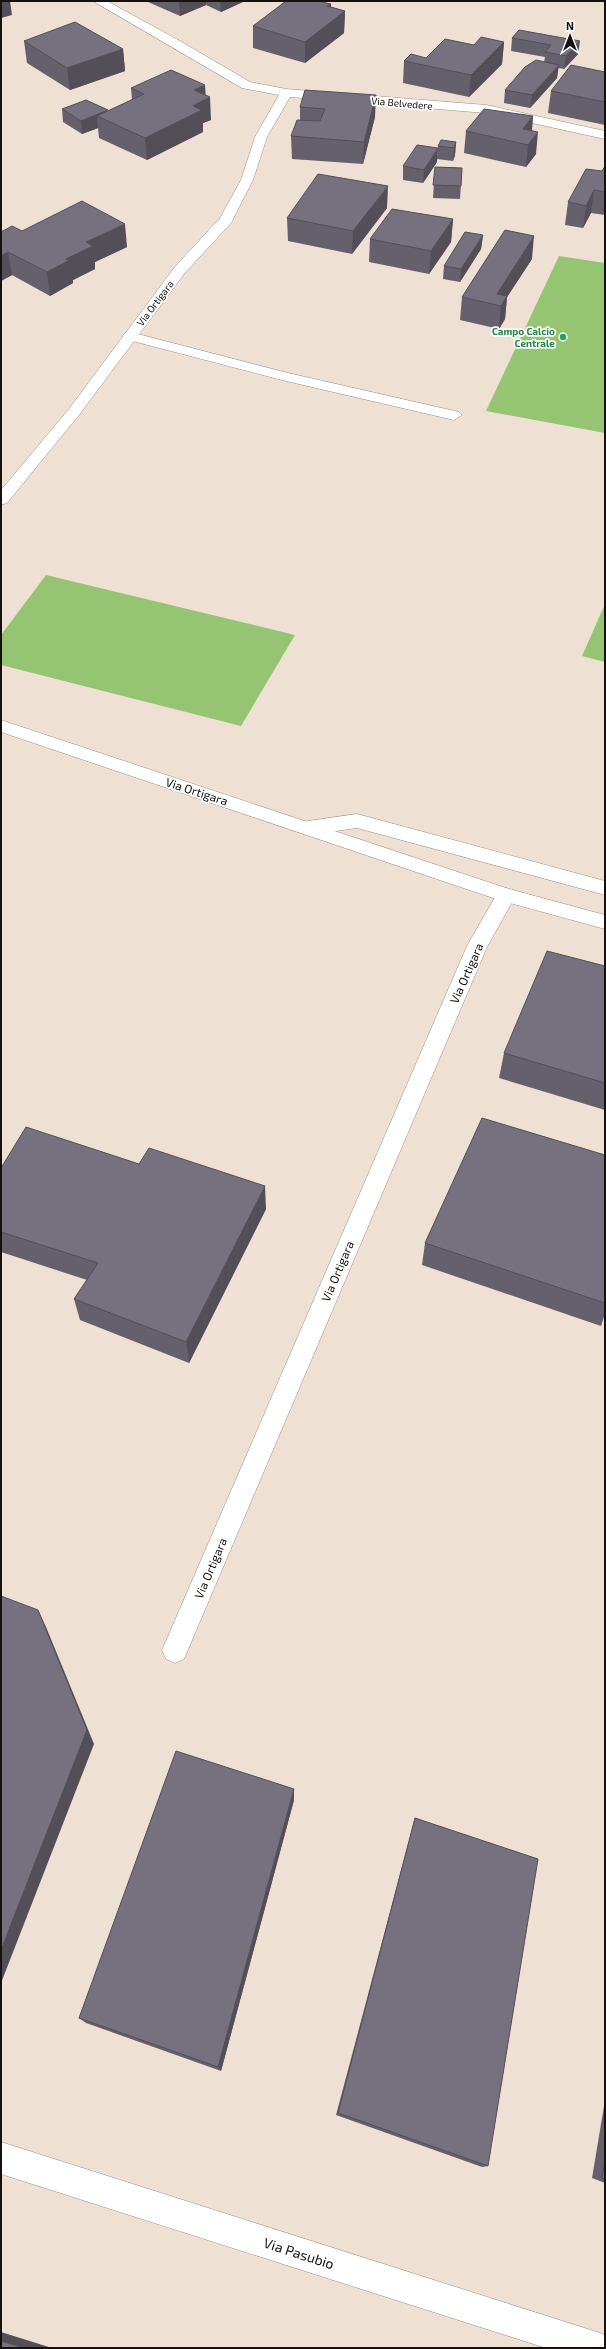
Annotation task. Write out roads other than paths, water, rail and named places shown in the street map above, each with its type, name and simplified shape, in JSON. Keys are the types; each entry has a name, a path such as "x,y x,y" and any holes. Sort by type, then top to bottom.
{"street":[{"name":"Via Belvedere","path":"99,1 176,43 246,85 286,93 486,109 605,135"},
{"name":"Via Ortigara","path":"1,500 74,412 179,271 226,220 247,180 261,138 286,93"},
{"path":"130,336 286,377 454,415"},
{"name":"Via Ortigara","path":"1,726 506,895 605,922"},
{"path":"308,828 357,821 605,888"},
{"name":"Via Ortigara","path":"175,1650 477,946 506,895"},
{"name":"Via Pasubio","path":"1,2158 597,2348"}],"place":[{"name":"Campo Calcio Centrale","path":"563,337"}]}
